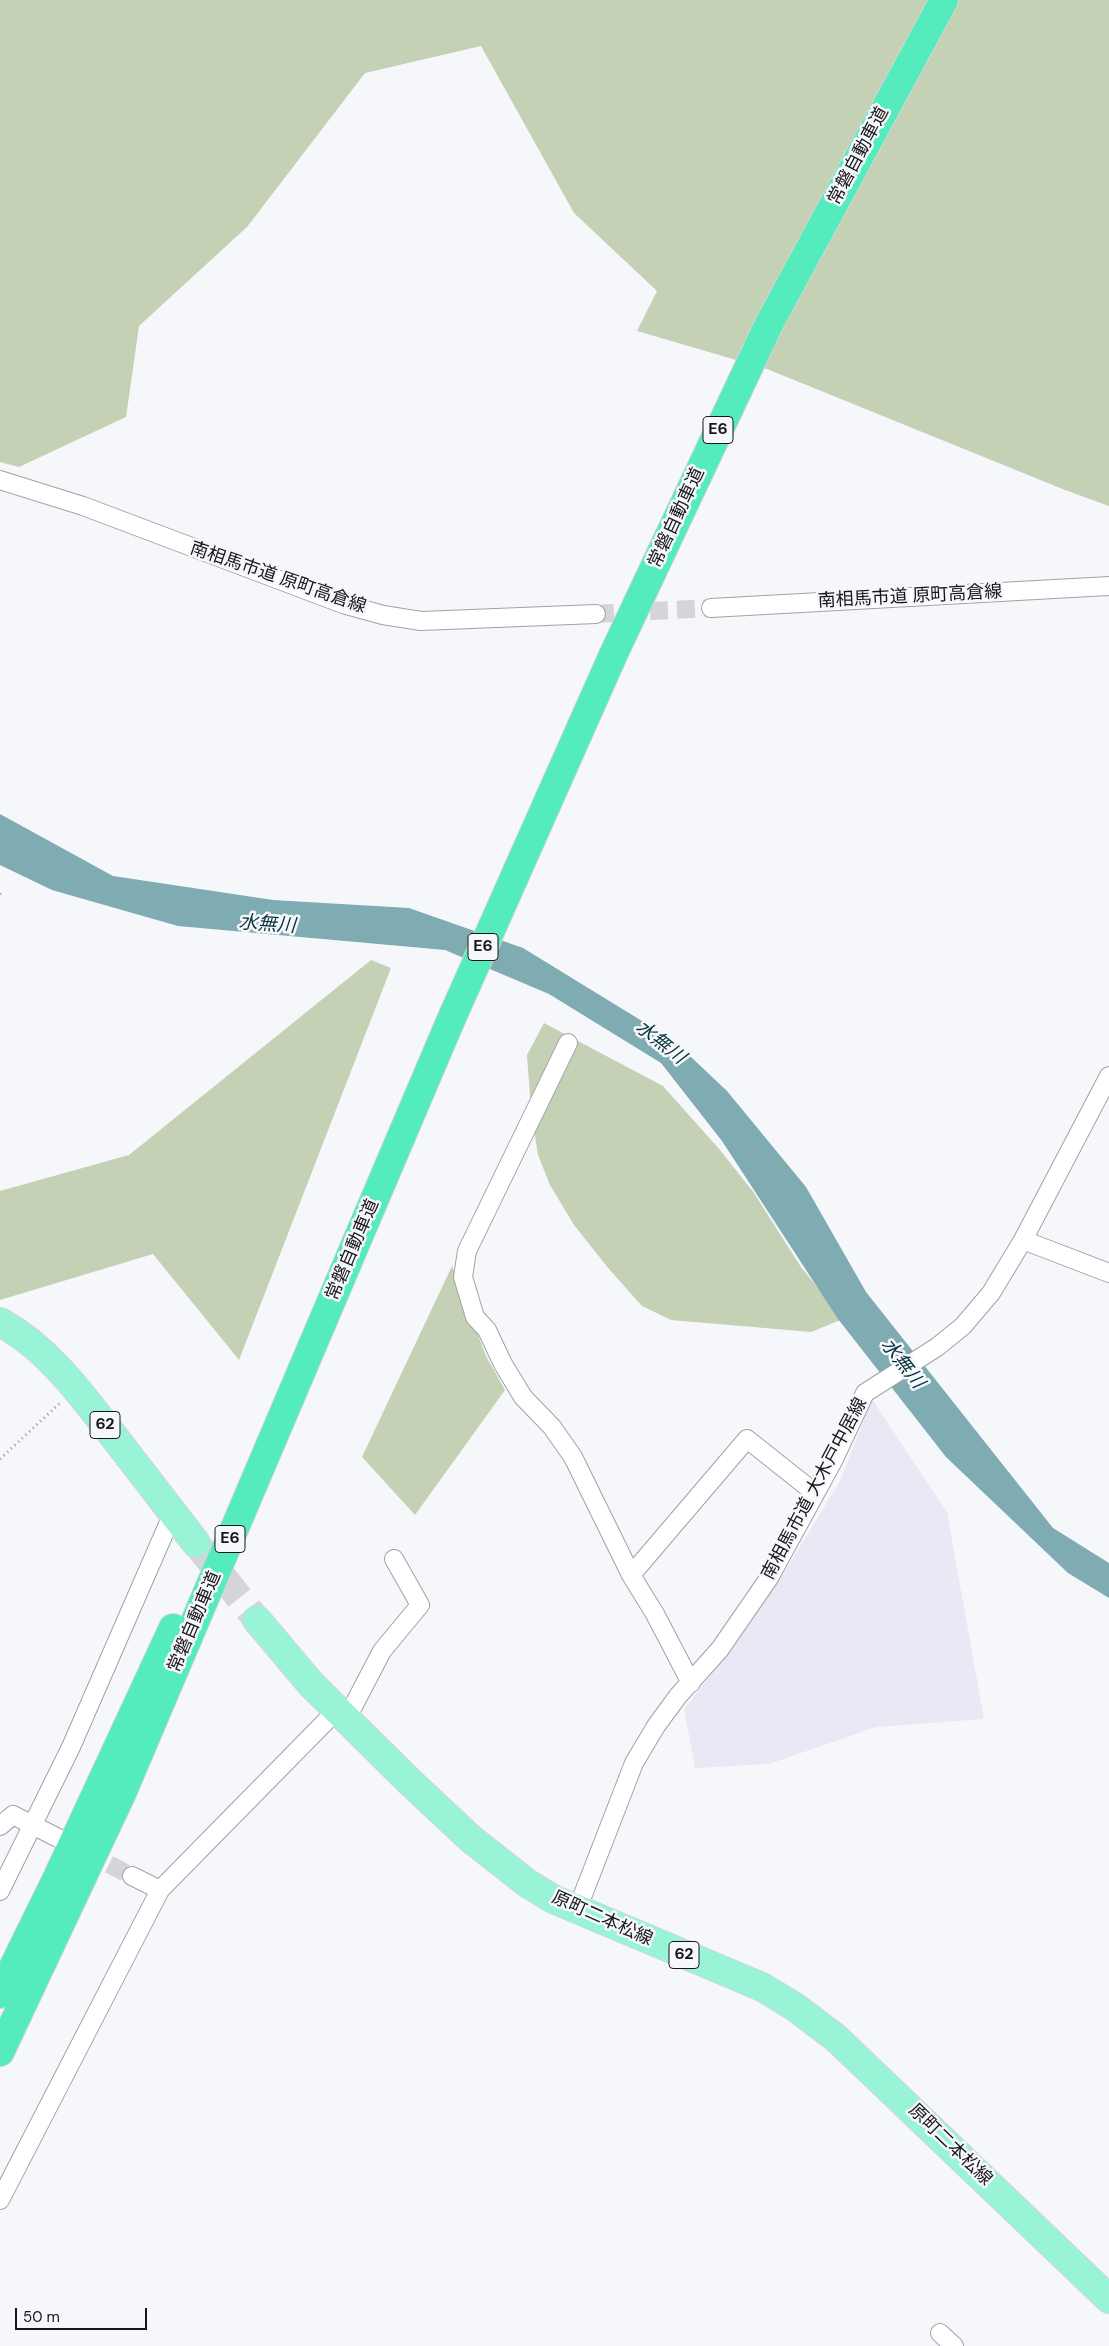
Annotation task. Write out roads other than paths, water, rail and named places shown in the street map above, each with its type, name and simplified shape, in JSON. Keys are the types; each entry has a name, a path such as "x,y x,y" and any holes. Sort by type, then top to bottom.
{"highway":[{"name":"常磐自動車道","path":"0,2052 122,1793 450,1022 614,653 769,324 944,0"},
{"name":"常磐自動車道","path":"0,1994 57,1878 194,1583 450,1022"}],"main road":[{"name":"62","path":"0,1322 21,1334 48,1357 76,1388 196,1543"},
{"name":"原町二本松線","path":"257,1620 312,1684 470,1839 526,1883 553,1899 762,1987 795,2007 836,2038 1109,2299"}],"street":[{"name":"南相馬市道 原町高倉線","path":"0,480 83,506 343,604 383,614 421,620 596,614"},
{"name":"南相馬市道 原町高倉線","path":"711,608 1109,586"},
{"path":"568,1043 467,1251 463,1277 475,1317 487,1330 503,1364 523,1397 552,1427 573,1457 631,1575 655,1614 690,1682"},
{"name":"南相馬市道 大木戸中居線","path":"576,1910 634,1763 656,1726 690,1682 720,1649 746,1614 833,1461 866,1393 937,1347 963,1326 991,1293 1023,1240 1109,1076"},
{"path":"1023,1240 1109,1273"},
{"path":"631,1575 747,1439 815,1493"},
{"path":"0,1891 71,1748 173,1513"},
{"path":"0,2200 160,1890 342,1714 382,1651 420,1605 394,1559"},
{"path":"0,1826 13,1816 58,1838"},
{"path":"132,1876 160,1890"},
{"path":"940,2333 954,2346"}],"water":[{"name":"水無川","path":"0,814 113,876 273,900 409,908 523,948 673,1040 727,1091 806,1187 866,1292 1053,1528 1109,1563 1109,1598 1068,1573 946,1457 838,1319 722,1141 661,1063 549,994 445,950 178,926 52,890 0,865"}],"tunnel":[{"path":"596,614 711,608"},
{"path":"196,1543 257,1620"},
{"path":"85,1852 132,1876"}]}
